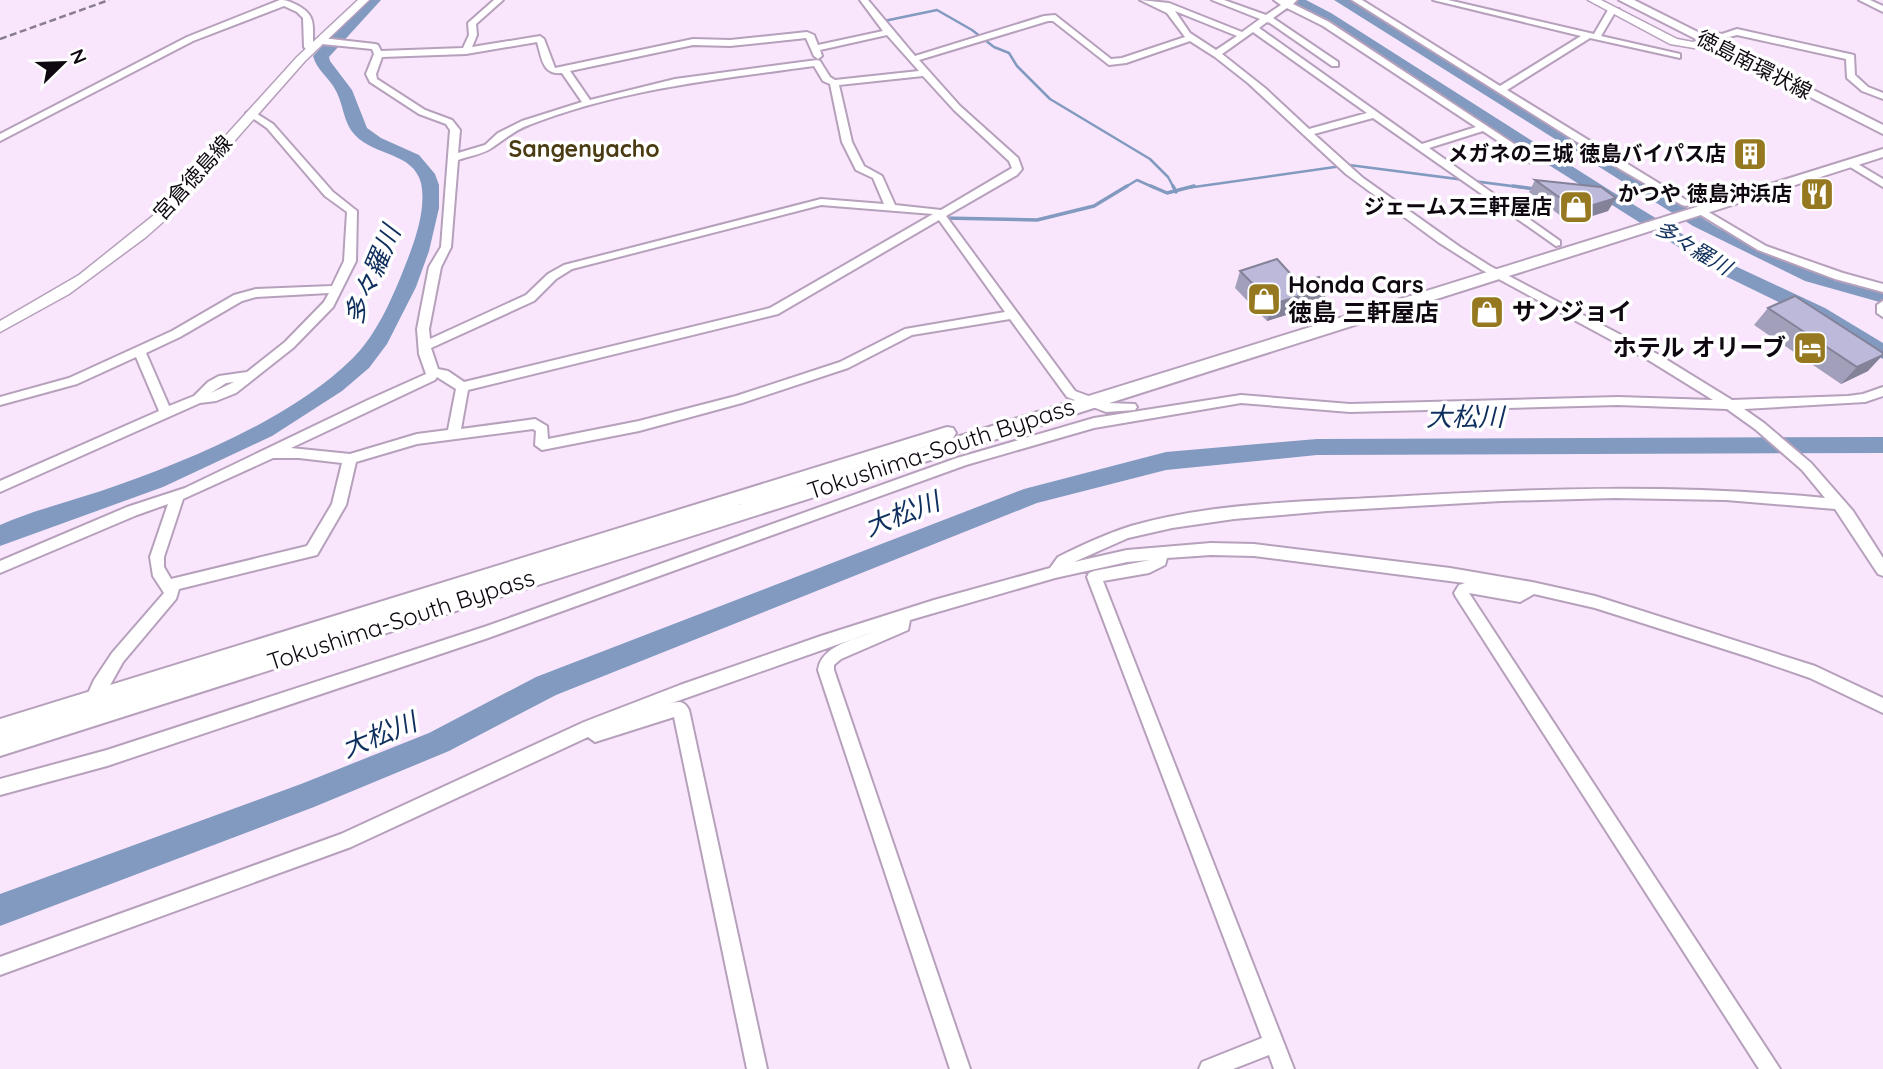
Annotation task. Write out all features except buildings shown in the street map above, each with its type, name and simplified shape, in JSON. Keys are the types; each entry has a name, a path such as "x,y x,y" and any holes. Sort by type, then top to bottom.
{"highway":[{"name":"徳島南環状線","path":"1625,0 1883,118"},
{"name":"徳島南環状線","path":"1649,0 1713,38 1883,130"},
{"name":"Tokushima-South Bypass","path":"1692,207 1883,139"},
{"name":"Tokushima-South Bypass","path":"0,746 1092,401 1490,270 1692,207 1883,153"},
{"name":"Tokushima-South Bypass","path":"0,729 1071,394 1490,270 1556,243 1633,225"}],"main road":[{"name":"宮倉徳島線","path":"1,323 79,283 137,238 186,188 251,113 364,0"},
{"path":"1593,0 1674,42 1694,45 1713,38"}],"street":[{"path":"466,51 473,34 472,23 499,0"},
{"path":"433,372 444,374 462,387 774,310 1013,173 1017,165 925,73 864,0"},
{"path":"1144,0 1172,13 1180,28 1191,38 1218,53"},
{"path":"1155,0 1243,35"},
{"path":"1216,0 1266,18 1335,64"},
{"path":"1356,0 1762,248 1839,276 1883,288"},
{"path":"1437,0 1677,56"},
{"path":"1863,0 1883,9"},
{"path":"0,138 190,39 284,1 304,10 309,17 308,47 342,43 375,47 378,54 371,74 373,80 422,112 449,122 455,130 446,247 435,267 423,329 424,346 433,372 431,377 177,498 132,511 0,567"},
{"path":"1218,53 1287,1 1535,161"},
{"path":"1500,89 1592,36 1611,12 1616,11"},
{"path":"1188,14 1186,29 1218,53 1345,169 1490,270 1643,349 1739,409 1803,464 1835,499 1883,570"},
{"path":"913,58 1047,18 1055,18 1109,62 1123,61 1191,38"},
{"path":"1253,28 1556,243"},
{"path":"815,48 889,32"},
{"path":"1713,38 1737,32 1851,57 1850,76 1864,89 1883,96"},
{"path":"378,54 466,51 540,39 553,71 693,43 730,43 807,35 811,37 815,48 819,60 817,64 826,79 834,83 925,73"},
{"path":"453,158 488,147 500,135 525,123 588,103 676,82 817,64"},
{"path":"564,70 588,103"},
{"path":"834,83 847,142 860,168 877,176 891,208"},
{"path":"0,487 198,399 212,385 223,379 247,376 289,345 329,303 351,261 352,211 329,194 270,126 251,113"},
{"path":"1306,133 1375,114"},
{"path":"1422,147 1485,128"},
{"path":"1851,163 1883,184"},
{"path":"424,346 530,298 550,276 568,267 821,202 939,213 1071,394 1113,410 1167,401 1185,407"},
{"path":"0,401 49,389 139,351 176,334 238,298 256,293 338,289"},
{"path":"272,452 351,459 402,443 454,433 535,424 542,429 542,445 639,426 738,400 844,365 909,332 1013,315"},
{"path":"139,351 166,413"},
{"path":"454,433 462,387"},
{"path":"0,786 107,758 488,632 961,461 1094,423 1241,399 1328,408 1618,401 1739,409 1866,398 1883,391"},
{"path":"169,585 312,551 339,505 351,459"},
{"path":"1055,572 1063,561 1073,556 1141,529 1223,516 1359,504 1558,494 1737,494 1835,499"},
{"path":"93,700 106,675 128,644 171,595 172,589 161,579 158,554 177,498"},
{"path":"0,966 345,841 590,727 797,650 1055,572 1160,552 1211,549 1266,552 1450,574 1532,588 1595,602 1749,650 1815,673 1883,706"},
{"path":"1160,552 1160,561 1149,567 1094,577 1284,1069"},
{"path":"1532,588 1520,596 1470,587 1461,593 1770,1069"},
{"path":"903,616 903,626 835,654 827,662 827,670 960,1069"},
{"path":"590,727 596,735 679,708 681,710 757,1069"},
{"path":"1209,1069 1273,1042"}],"water":[{"path":"1334,0 1352,0 1375,13 1718,228 1794,265 1883,291 1883,303 1805,281 1693,226"}],"waterway":[{"name":"多々羅川","path":"0,536 30,523 154,481 226,450 301,409 334,386 361,363 380,339 406,287 420,251 428,222 430,185 426,174 413,159 375,141 361,131 354,120 344,90 325,66 321,56 374,0"},
{"name":"多々羅川","path":"1295,0 1326,16 1605,195 1728,270 1818,313 1883,352"},
{"path":"882,18 884,21 937,10 972,30 994,47 1009,53 1017,66 1050,99 1150,159 1168,177 1174,188"},
{"path":"1187,188 1349,165 1527,188"},
{"path":"1124,188 1137,180 1155,188"},
{"path":"942,218 1037,220 1094,206 1127,186"},
{"path":"1151,186 1167,193 1175,191"},
{"path":"1175,191 1194,186"},
{"path":"1513,186 1535,189"},
{"name":"大松川","path":"0,910 304,797 439,742 546,686 1032,495 1166,461 1317,447 1883,445"}],"railway":[{"path":"0,39 109,0"}],"place":[{"name":"メガネの三城 徳島バイパス店","path":"1750,154"},
{"name":"かつや 徳島沖浜店","path":"1817,194"},
{"name":"ジェームス三軒屋店","path":"1576,207"},
{"name":"Honda Cars 徳島 三軒屋店","path":"1264,299"},
{"name":"サンジョイ","path":"1487,312"},
{"name":"ホテル オリーブ","path":"1810,348"}],"district":[{"name":"Sangenyacho","path":"584,149"}]}
